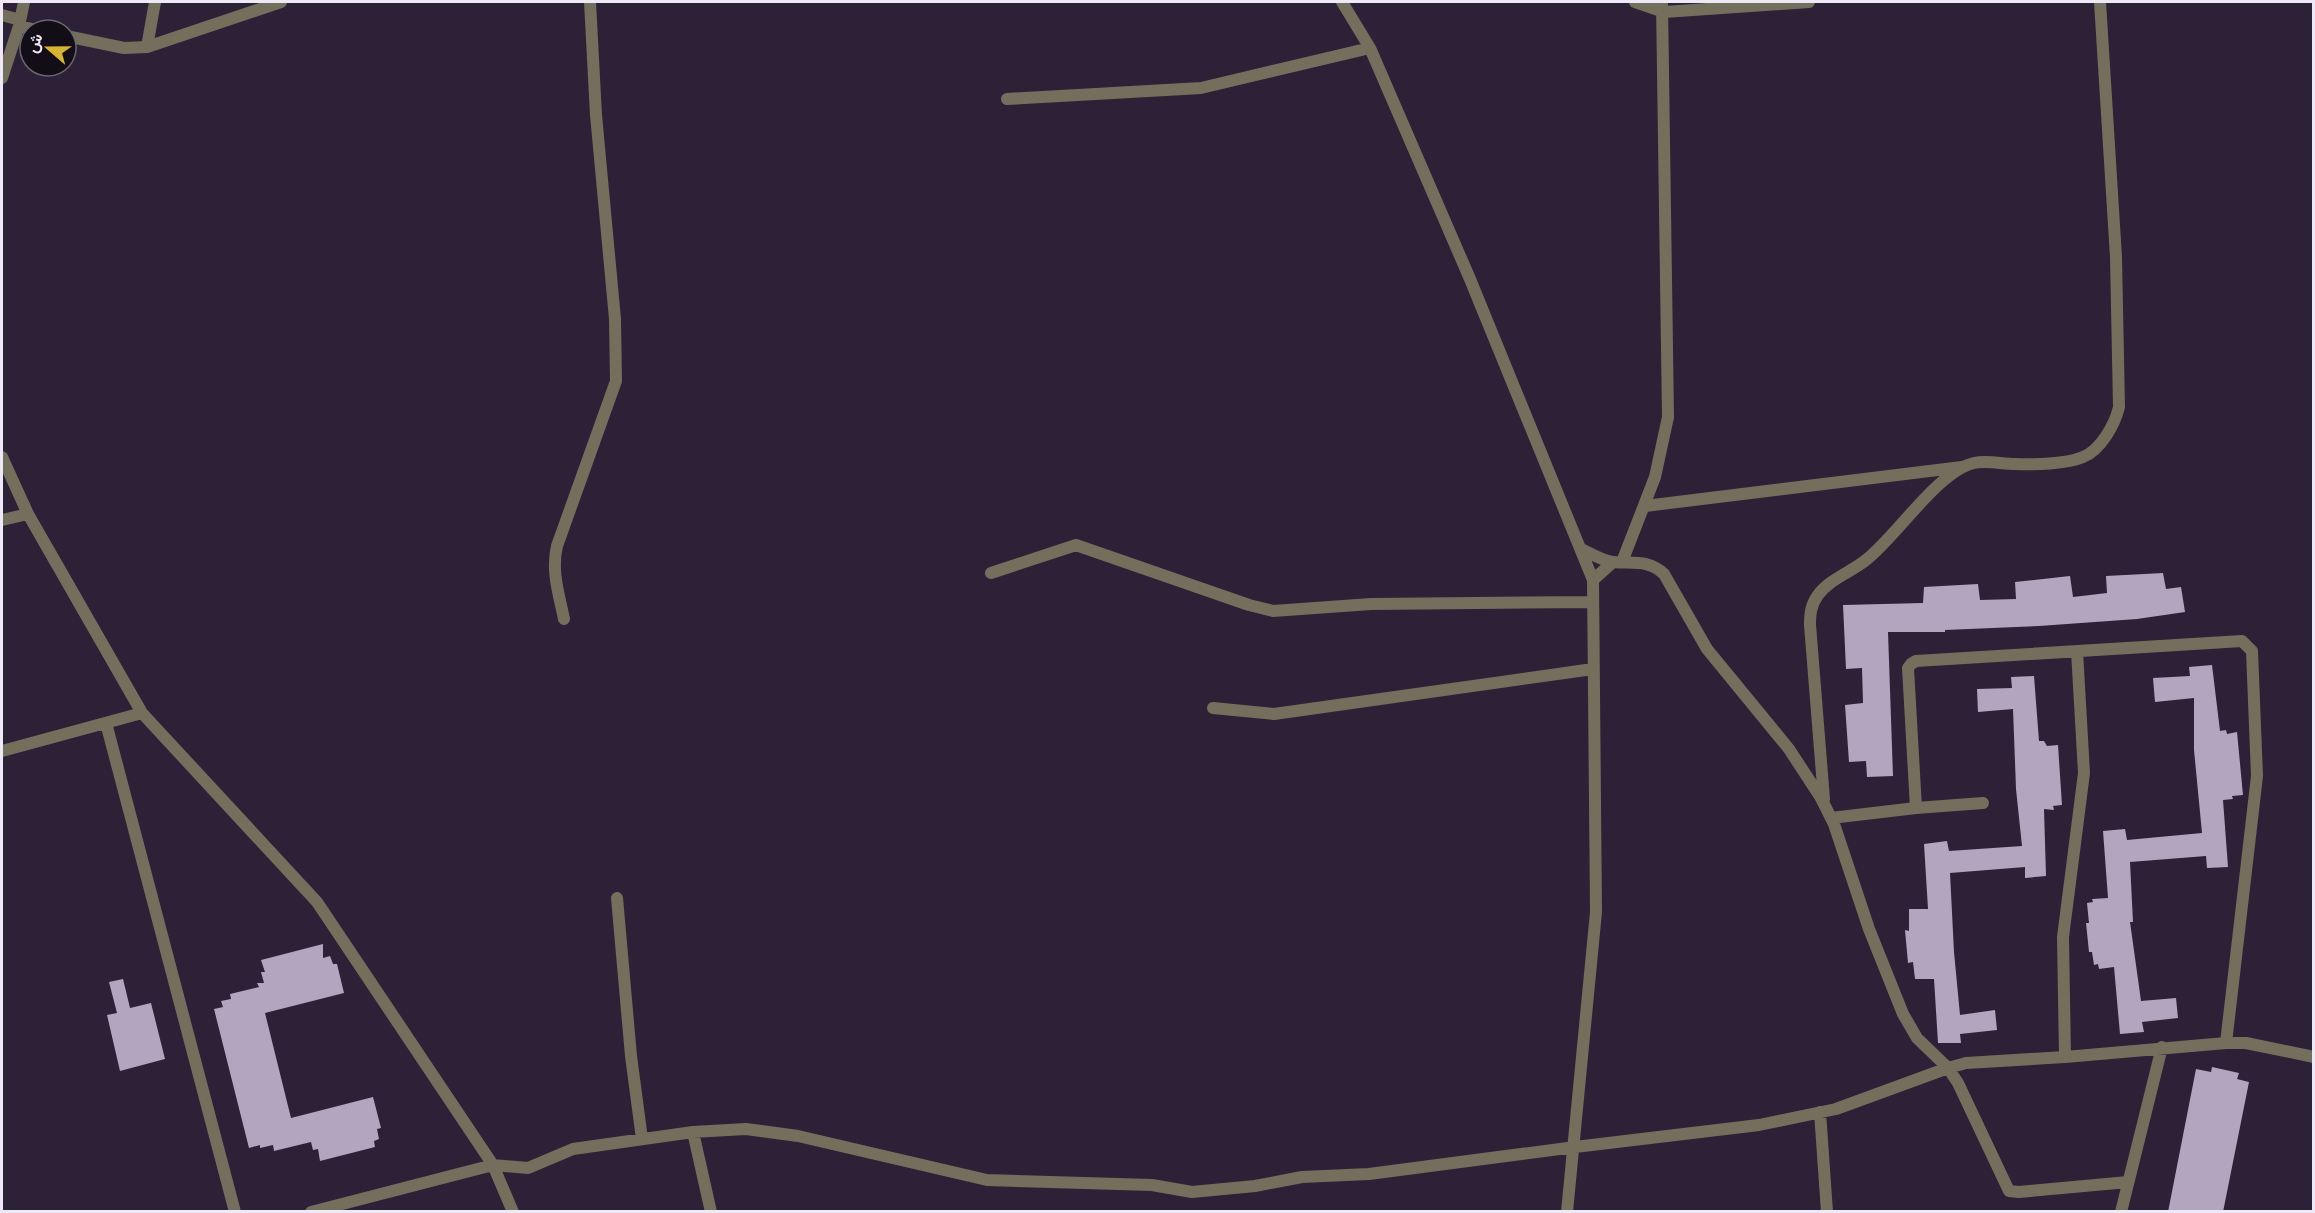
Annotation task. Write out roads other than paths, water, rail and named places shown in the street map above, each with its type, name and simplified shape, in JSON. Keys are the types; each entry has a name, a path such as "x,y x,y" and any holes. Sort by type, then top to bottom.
{"street":[{"path":"21,18 24,2"},
{"path":"147,47 155,2"},
{"path":"78,39 123,48 147,47 282,2"},
{"path":"564,620 554,574 553,561 556,546 616,381 615,319 596,115 590,2"},
{"path":"1342,2 1370,48 1470,279 1593,580 1596,912 1568,1212"},
{"path":"1635,2 1663,7 1809,2"},
{"path":"1824,804 1810,625 1810,612 1814,602 1826,587 1867,559 1939,485 1964,467 1974,463 2018,465 2085,457 2097,447 2113,426 2117,415 2119,407 2116,257 2100,2"},
{"path":"1593,580 1617,562 1645,506 1655,477 1668,417 1663,7"},
{"path":"2,15 18,22"},
{"path":"2,78 18,29"},
{"path":"1007,99 1202,88 1370,48"},
{"path":"2,457 28,514 142,713 317,902 493,1165 513,1212"},
{"path":"1645,506 1964,467"},
{"path":"2,520 28,514"},
{"path":"992,573 1076,545 1249,606 1273,611 1371,604 1593,602"},
{"path":"1581,549 1617,562 1647,563 1664,574 1707,649 1789,749 1831,818 1869,929 1903,1014 1917,1038 1948,1068 1958,1083 2007,1189 2019,1192 2128,1182"},
{"path":"1916,808 1908,668 1916,661 2242,641 2252,651 2257,776 2226,1043"},
{"path":"2065,1057 2063,937 2084,773 2077,651"},
{"path":"1213,708 1274,714 1593,669"},
{"path":"2,751 142,713"},
{"path":"106,723 235,1212"},
{"path":"1831,818 1983,803"},
{"path":"617,898 642,1139"},
{"path":"311,1212 493,1165 528,1168 573,1149 693,1132 746,1130 798,1136 987,1179 1152,1185 1192,1192 1255,1186 1302,1177 1369,1174 1760,1125 1836,1109 1966,1063 2226,1043 2246,1043 2313,1057"},
{"path":"2121,1212 2162,1047"},
{"path":"1820,1112 1827,1212"},
{"path":"693,1132 711,1212"}]}
